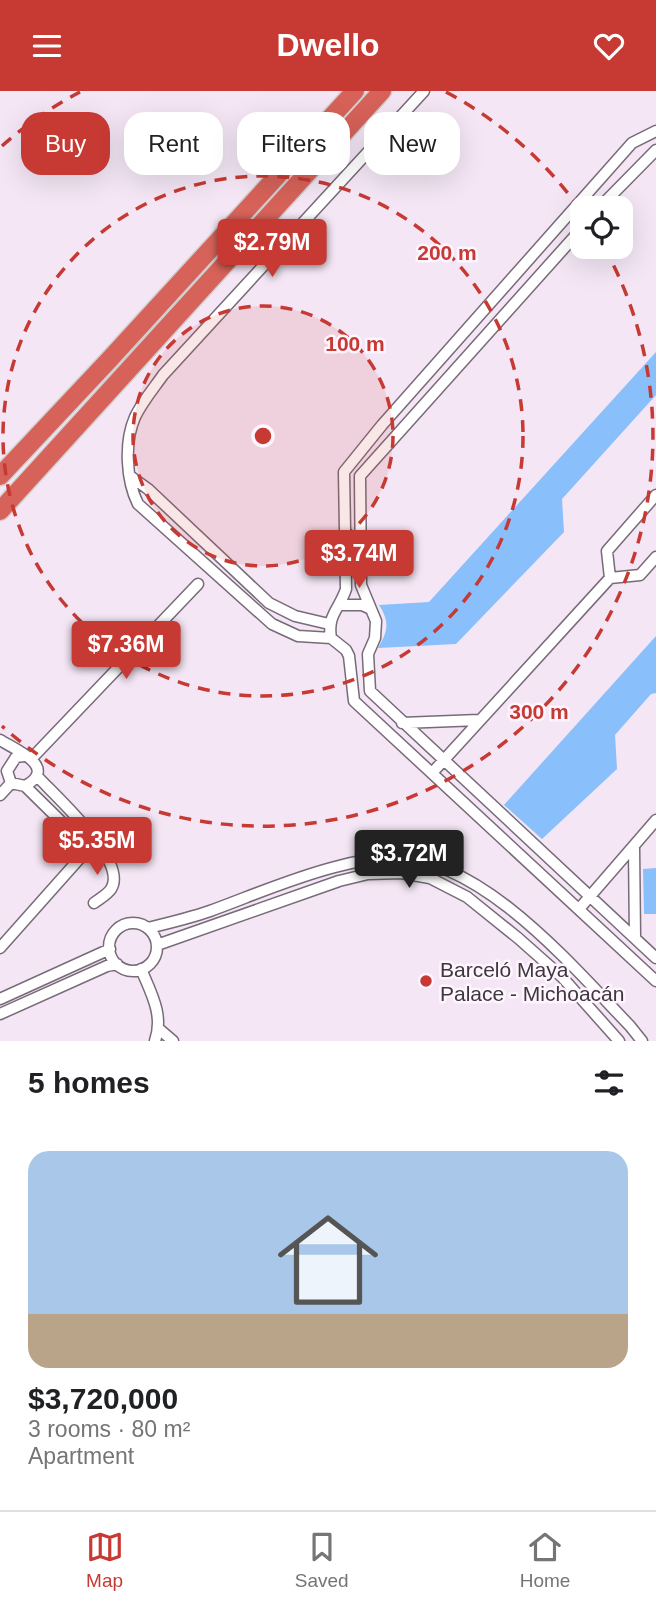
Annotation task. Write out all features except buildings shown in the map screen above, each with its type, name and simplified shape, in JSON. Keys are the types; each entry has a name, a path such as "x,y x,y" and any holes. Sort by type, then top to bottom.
{"highway":[{"path":"0,511 383,91"},
{"path":"0,476 352,92"}],"street":[{"path":"369,650 346,650 331,638 298,636 272,624 138,504 132,492 128,445 135,417 163,375 424,91"},
{"path":"331,638 328,624 341,605 346,589 344,472 382,425 632,143 656,131"},
{"path":"612,196 656,150"},
{"path":"570,242 360,476 360,585 376,621 369,650 370,691 656,958"},
{"path":"130,476 148,489 270,603 295,616 328,624"},
{"path":"610,578 607,551 656,495"},
{"path":"432,773 610,578 640,575 656,557"},
{"path":"11,783 4,767 16,757 28,757 198,584"},
{"path":"341,605 362,605 370,609"},
{"path":"346,650 354,701 656,981"},
{"path":"402,723 479,720"},
{"path":"0,740 37,764 37,776 109,858 114,880 110,890 94,903"},
{"path":"25,786 37,776"},
{"path":"11,783 25,786 88,848"},
{"path":"0,795 11,783"},
{"path":"579,909 656,820"},
{"path":"0,948 88,848 98,844"},
{"path":"634,848 635,938"},
{"path":"148,928 206,912 335,867 394,858 421,862 451,871 496,898 552,946 642,1041"},
{"path":"157,945 339,881 368,874 401,873 430,878 467,897 540,957 562,977 619,1041"},
{"path":"133,923 148,928 156,938 157,945 153,960 141,969 128,970 117,964 110,949 110,941 119,928 133,923"},
{"path":"540,957 552,946"},
{"path":"0,999 110,949"},
{"path":"0,1014 42,993 117,964"},
{"path":"141,969 158,1011 159,1029 155,1041"},
{"path":"159,1029 173,1041"}],"water":[{"path":"656,352 656,395 562,499 564,532 456,644 378,648 386,627 379,605 429,602"},
{"path":"656,636 656,693 651,694 615,735 617,769 542,839 504,805"},
{"path":"656,868 656,914 644,914 643,869"}],"place":[{"name":"Barceló Maya Palace - Michoacán","path":"426,981"}]}
